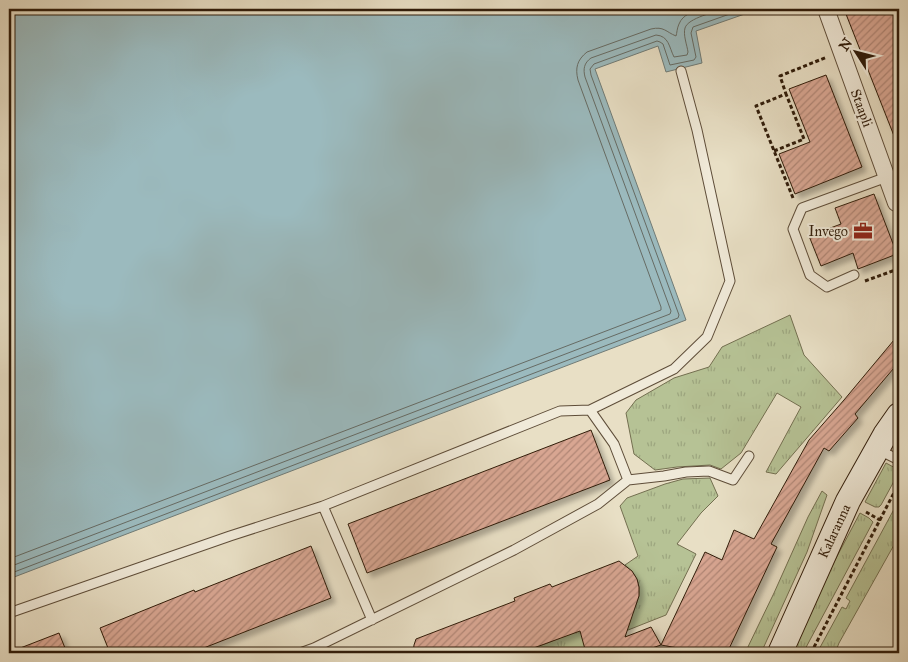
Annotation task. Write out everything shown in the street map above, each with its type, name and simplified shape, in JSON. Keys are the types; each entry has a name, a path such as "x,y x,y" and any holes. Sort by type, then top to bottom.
{"street":[{"name":"Staapli","path":"826,9 896,203 899,202"},
{"name":"Kalaranna","path":"780,653 848,501 885,435 899,415"}],"lane":[{"path":"9,613 221,539 323,506 560,410 590,410 674,369 707,337 730,281 697,130 681,71"},
{"path":"854,275 827,287 810,275 793,229 802,208 884,170"},
{"path":"590,410 614,444 628,480"},
{"path":"877,449 899,460"},
{"path":"300,653 372,620 523,545 598,504 628,480 686,472 709,471 733,480 749,456"},
{"path":"323,506 372,620"}],"path":[{"path":"774,151 804,139 780,76 842,52"},
{"path":"786,94 756,106 793,198"},
{"path":"854,275 858,274 863,281 898,268 899,259"},
{"path":"811,653 899,483"}],"green space":[{"path":"790,315 804,355 842,397 776,474 766,472 801,407 777,393 741,453 721,469 710,465 655,470 634,454 626,413 636,400 674,378 709,367 722,347"},
{"path":"886,463 899,470 899,472 881,505 875,507 865,502"},
{"path":"710,478 718,496 701,513 677,544 696,554 666,615 572,653 521,653 560,638 560,635 636,605 639,593 638,583 625,565 638,556 620,506 627,498 665,484 683,479"},
{"path":"822,491 827,495 807,552 761,653 745,653 808,517"},
{"path":"899,500 899,536 835,653 817,653 842,607 846,609 850,601 846,598"},
{"path":"860,513 873,522 803,653 792,653 825,579"}],"water":[{"path":"9,9 759,9 696,31 702,63 666,72 658,46 595,69 686,320 9,579"}],"building":[{"path":"844,9 899,9 899,146 898,146"},
{"path":"826,75 862,167 795,194 779,154 810,142 789,89"},
{"path":"874,194 897,254 858,269 853,253 821,266 809,236 841,224 835,208"},
{"path":"899,334 899,362 855,414 858,418 829,451 824,448 771,544 777,547 727,653 706,653 661,645 705,552 722,560 734,530 754,539 809,440"},
{"path":"591,430 610,480 367,573 348,524"},
{"path":"311,546 331,598 191,653 110,653 100,628"},
{"path":"619,561 632,571 639,587 639,596 625,637 651,627 661,645 637,653 586,653 580,631 520,653 413,653 416,639 515,601 514,598 550,584 552,587"},
{"path":"59,633 67,653 10,653 10,652"}],"place":[{"name":"Invego","path":"863,231"}]}
